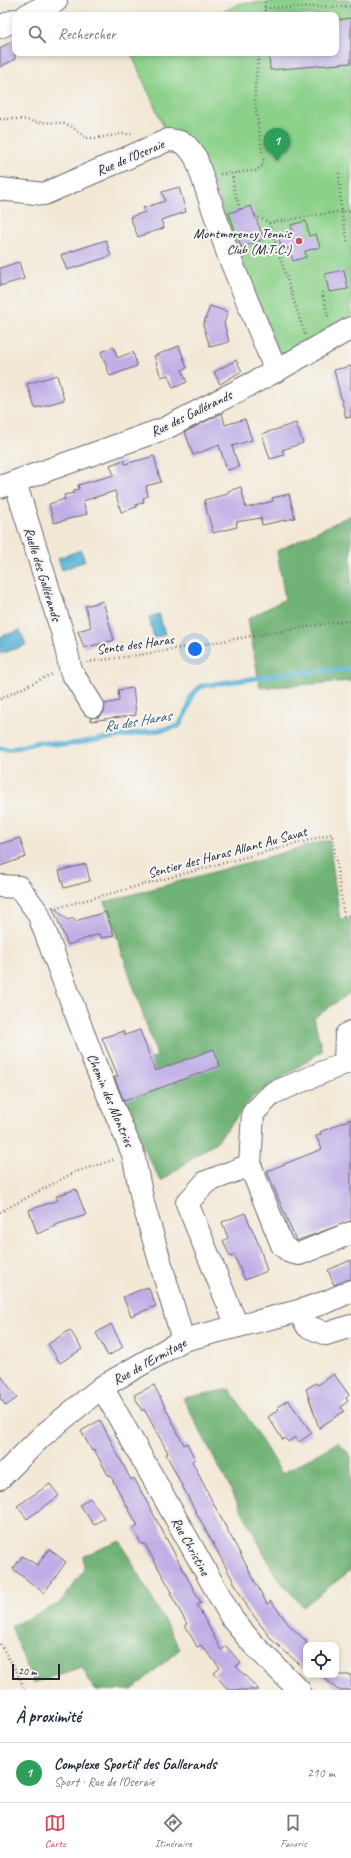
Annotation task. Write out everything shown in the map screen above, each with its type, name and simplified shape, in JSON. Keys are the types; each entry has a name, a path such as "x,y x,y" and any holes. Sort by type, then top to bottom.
{"street":[{"path":"33,12 56,1"},
{"path":"0,27 12,21"},
{"name":"Rue de l'Oseraie","path":"0,189 44,194 168,140 181,141 189,147 196,158 228,254 276,371"},
{"name":"Rue des Gallérands","path":"7,484 166,428 276,371 343,332"},
{"name":"Ruelle des Gallérands","path":"7,484 63,635 70,666 93,706"},
{"name":"Chemin des Montries","path":"0,886 18,887 38,913 95,1064 133,1154 143,1203 183,1340"},
{"path":"351,1032 346,1035 348,1063 273,1093 253,1113 250,1165 282,1245 290,1252 299,1254 351,1233"},
{"path":"237,1326 187,1202 206,1182 250,1165"},
{"name":"Rue de l'Ermitage","path":"0,1478 41,1437 102,1387 183,1340 330,1301 351,1291"},
{"path":"299,1310 307,1326 326,1334 351,1326"},
{"name":"Rue Christine","path":"102,1387 233,1620 253,1644 299,1690"}],"path":[{"path":"264,12 265,0"},
{"path":"265,8 351,6"},
{"path":"240,209 234,190 232,173 255,171 264,165 255,103 255,86 259,56"},
{"path":"0,119 21,119 36,122 61,123 70,126 86,138 132,134 148,138 159,144"},
{"path":"339,173 341,211 348,242"},
{"path":"255,215 269,223 341,211 351,212"},
{"path":"269,223 310,350"},
{"path":"322,292 343,332"},
{"name":"Sente des Haras","path":"0,699 70,666 94,659 139,655 329,623 351,622"},
{"name":"Sentier des Haras Allant Au Savat","path":"38,913 332,834 344,916 351,915"},
{"path":"0,1212 75,1172 133,1154"},
{"path":"0,1644 17,1672 25,1690"}],"green space":[{"path":"297,0 351,0 351,320 281,357 240,266 213,181 167,134 132,56 339,56 339,12 222,12 239,4"},
{"path":"351,515 351,681 260,688 248,619 285,599 277,551"},
{"path":"329,840 340,920 351,919 351,992 314,1018 322,1051 252,1098 217,1141 161,1181 107,1081 157,1056 105,902"},
{"path":"230,1389 282,1474 338,1442 351,1456 351,1570 303,1607 276,1576 183,1398"},
{"path":"120,1541 180,1649 132,1690 94,1690 82,1667 33,1683 11,1626 59,1604 84,1570 83,1556"}],"water":[{"path":"81,550 85,561 62,570 58,558"},
{"path":"159,614 165,634 154,638 149,617"},
{"path":"20,630 26,645 0,654 0,637"}],"building":[{"path":"351,18 351,63 270,70 269,56 339,56 339,20"},
{"path":"12,42 12,56 15,56 15,59 0,67 0,48"},
{"path":"179,187 186,212 161,220 164,228 138,237 130,217 145,212 143,208 165,201 162,192"},
{"path":"251,206 264,239 241,247 229,213"},
{"name":"Montmorency Tennis Club (M.T.C.)","path":"306,221 309,236 316,234 320,247 305,251 306,257 293,261 289,248 282,250 278,235 293,232 291,225"},
{"path":"106,240 111,256 67,270 61,255"},
{"path":"19,262 24,279 0,286 0,268"},
{"path":"344,270 348,289 329,292 325,274"},
{"path":"210,306 228,312 224,323 229,342 210,347 203,325"},
{"path":"179,346 187,368 182,370 187,382 173,388 168,375 161,377 154,356"},
{"path":"114,347 117,358 133,352 137,366 110,376 101,352"},
{"path":"236,360 242,371 220,384 214,372"},
{"path":"351,366 351,417 346,418 334,370"},
{"path":"57,375 64,400 35,408 27,384"},
{"path":"222,413 225,425 245,419 252,440 232,446 239,467 227,470 219,445 193,455 185,432"},
{"path":"296,423 303,443 282,450 284,455 270,459 262,434"},
{"path":"154,456 161,482 146,486 148,496 143,498 144,502 136,505 137,507 121,512 115,491 83,501 87,514 54,523 49,504 65,499 64,495 74,493 74,490 79,489 78,485 114,475 110,465 124,460 125,464"},
{"path":"241,487 246,508 273,501 272,498 289,494 295,518 262,525 261,518 236,522 237,527 213,533 204,500 228,494 228,491"},
{"path":"103,601 114,640 84,648 78,631 91,627 85,606"},
{"path":"133,688 136,715 91,721 90,718 99,717 104,712 105,704 119,701 118,690"},
{"path":"20,838 26,857 0,866 0,844"},
{"path":"86,864 90,881 64,888 59,871"},
{"path":"52,906 68,920 74,918 75,921 106,912 114,936 101,938 99,934 68,945"},
{"path":"140,1030 155,1071 214,1049 220,1066 124,1101 114,1077 118,1076 102,1038 123,1031 125,1035"},
{"path":"351,1119 351,1221 296,1241 267,1171 322,1149 316,1136 321,1134 320,1132"},
{"path":"76,1189 86,1215 55,1225 56,1226 37,1234 29,1210 58,1200 56,1196"},
{"path":"245,1213 259,1245 267,1271 245,1280 234,1255 230,1257 223,1241 228,1238 222,1222"},
{"path":"351,1260 351,1279 334,1285 328,1270"},
{"path":"148,1287 156,1306 131,1316 123,1297"},
{"path":"111,1324 123,1347 108,1356 96,1333"},
{"path":"70,1330 82,1349 60,1363 48,1344"},
{"path":"0,1374 17,1398 6,1406 0,1398"},
{"path":"334,1374 349,1395 346,1398 348,1401 341,1407 344,1411 319,1428 306,1389 316,1383 318,1385"},
{"path":"154,1385 184,1445 187,1443 195,1459 192,1461 267,1604 271,1601 289,1625 306,1641 303,1642 303,1667 272,1640 248,1608 190,1501 166,1454 168,1453 144,1409 142,1411 134,1395"},
{"path":"288,1400 312,1433 299,1442 295,1437 288,1442 285,1438 283,1440 268,1417 279,1409 277,1407"},
{"path":"100,1420 131,1480 134,1478 201,1603 197,1605 221,1650 226,1646 241,1663 236,1666 259,1690 228,1690 214,1673 220,1668 201,1645 197,1647 185,1625 187,1624 170,1593 172,1592 144,1543 142,1545 133,1529 138,1526 110,1475 108,1475 94,1449 92,1451 81,1431"},
{"path":"50,1484 59,1496 27,1519 17,1506"},
{"path":"90,1498 104,1518 94,1525 80,1505"},
{"path":"49,1549 66,1562 44,1593 13,1569 22,1556 37,1565"},
{"path":"339,1675 351,1675 351,1690 338,1690 324,1678 339,1678"}],"waterway":[{"name":"Ru des Haras","path":"0,748 8,750 39,742 65,745 166,729 179,726 189,706 191,696 201,686 291,673 351,669"}],"place":[{"name":"Complexe Sportif des Gallerands","path":"277,161"},
{"name":"Montmorency Tennis Club (M.T.C.)","path":"299,241"}]}
